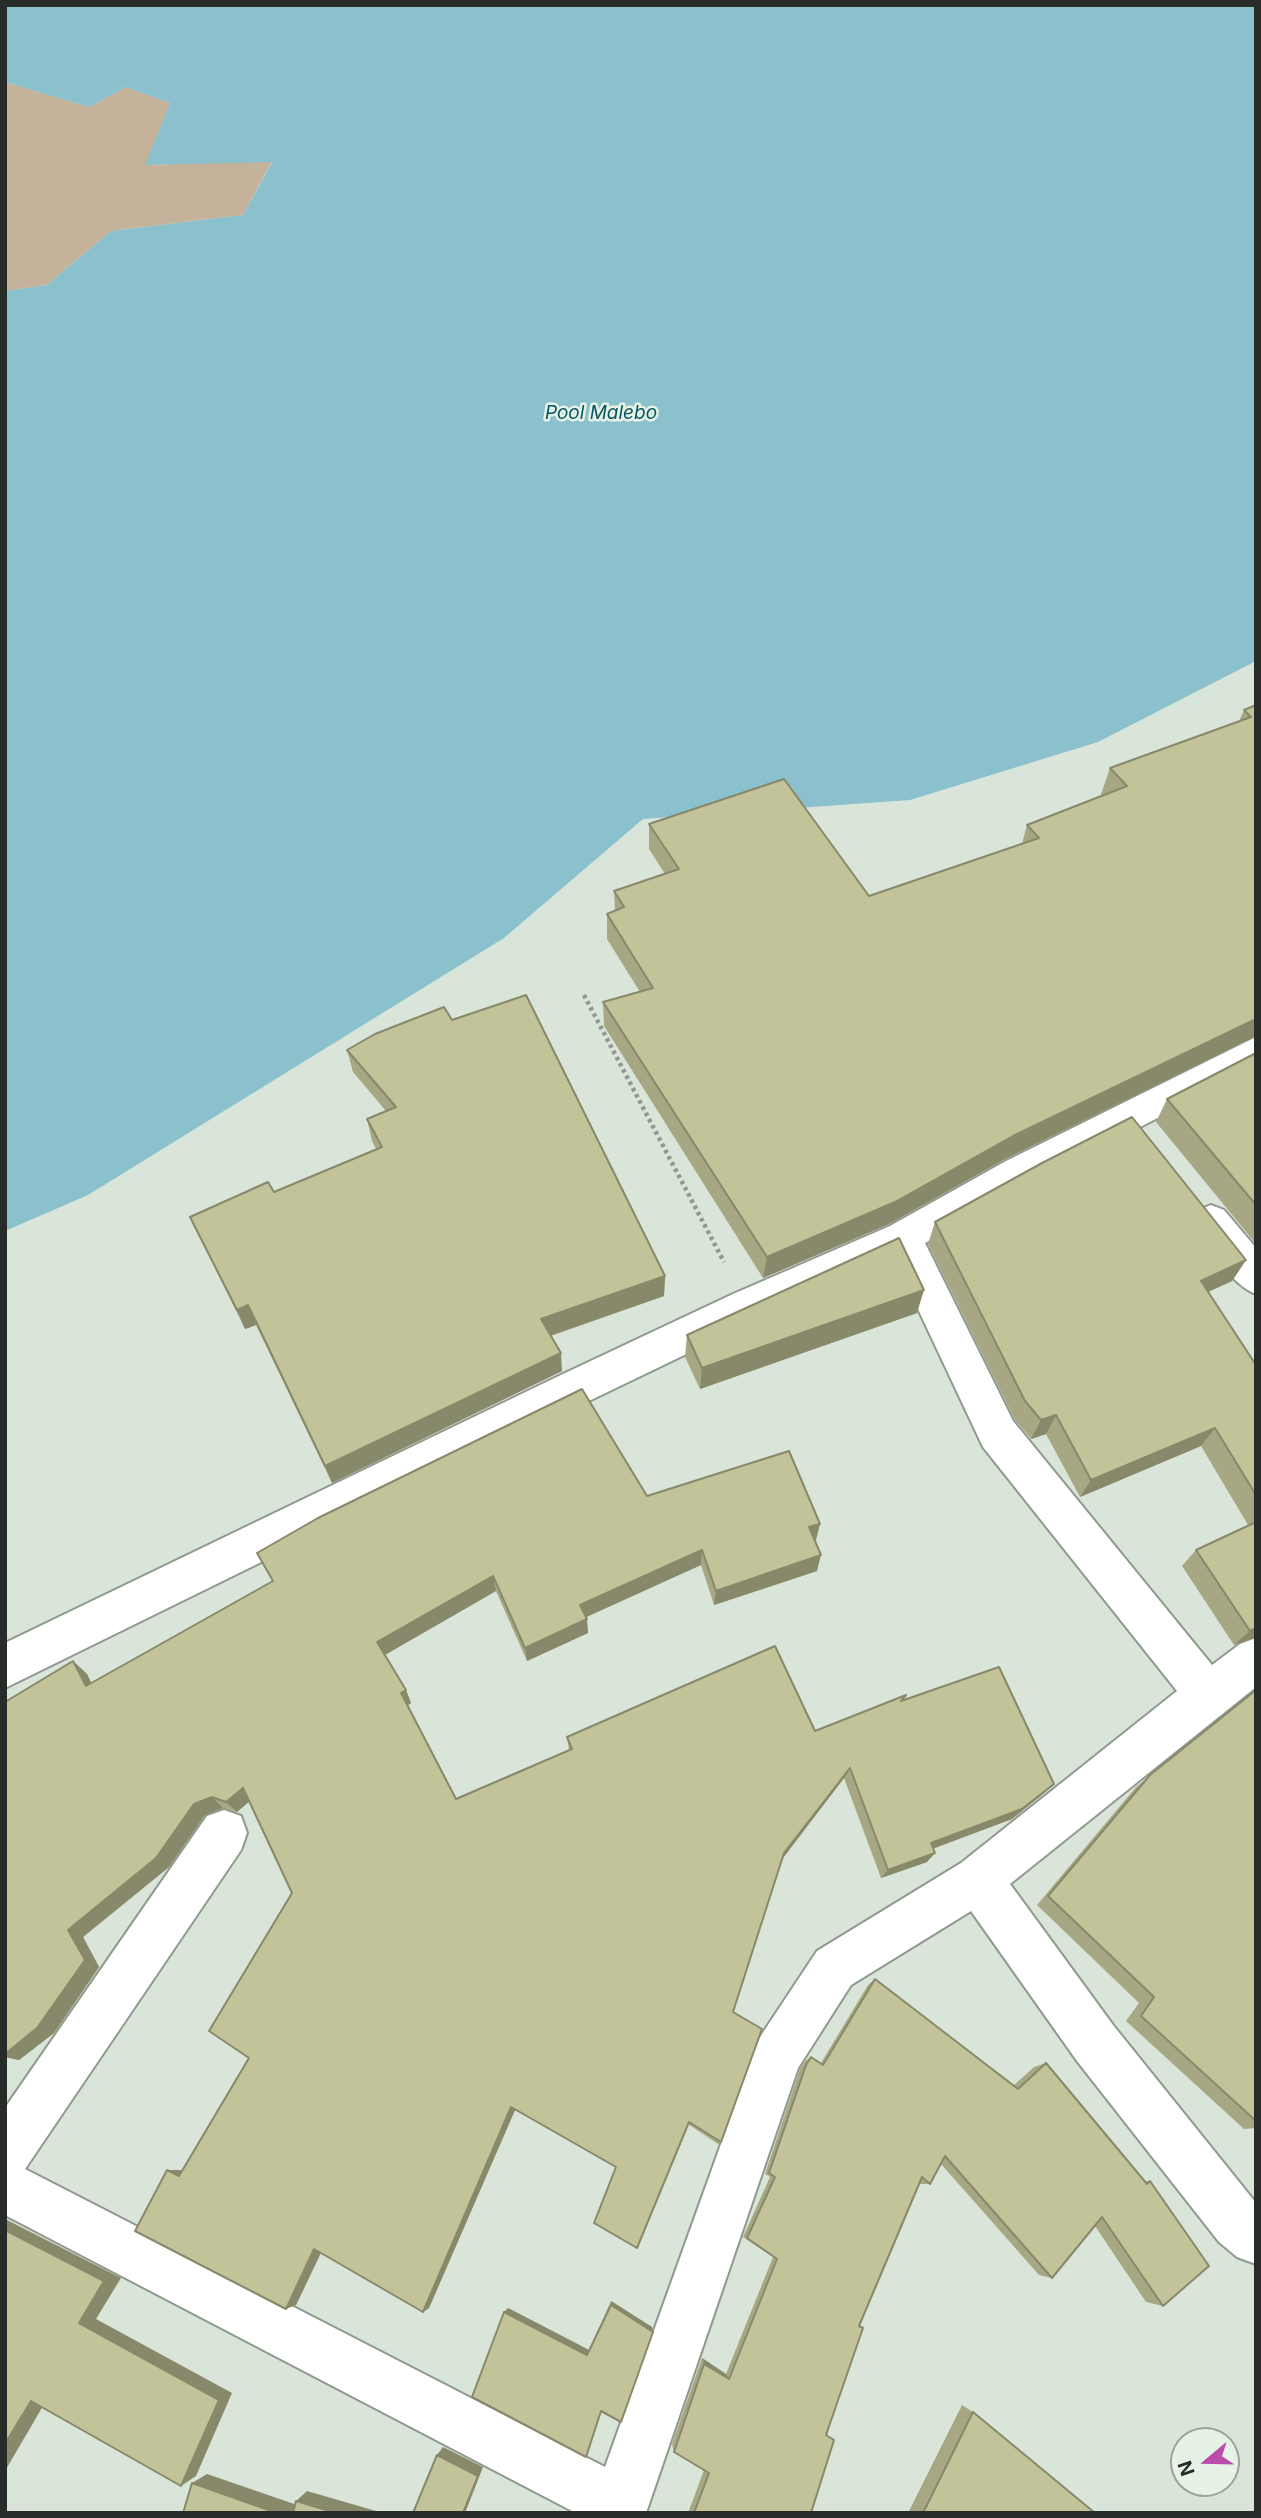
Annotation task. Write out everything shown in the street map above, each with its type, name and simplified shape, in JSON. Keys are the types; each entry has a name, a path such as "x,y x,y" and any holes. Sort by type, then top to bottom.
{"street":[{"path":"5,1666 747,1306 903,1237 1019,1172 1137,1129 1256,1051"},
{"path":"1189,1194 1256,1277"},
{"path":"903,1237 998,1434 1208,1695"},
{"path":"5,2187 618,2509 778,2055 834,1968 978,1880 1208,1695 1256,1660"},
{"path":"5,2152 224,1832"},
{"path":"978,1880 1095,2043 1238,2223 1256,2238"}],"path":[{"path":"584,995 747,1306"}],"shaded area":[{"path":"5,82 89,107 126,87 170,103 146,165 272,161 243,215 111,231 47,285 5,291"}],"water":[{"name":"Pool Malebo","path":"5,5 1256,5 1256,661 1098,742 910,800 643,819 504,938 88,1195 5,1231 5,291 47,285 111,231 243,215 272,162 145,165 170,103 126,87 89,107 5,82"}],"building":[{"path":"1256,705 1256,1019 1013,1136 895,1202 767,1257 603,1002 653,988 607,914 624,907 614,891 679,869 649,824 784,779 869,896 1039,838 1027,825 1127,786 1110,768 1251,717 1244,710"},
{"path":"526,995 665,1276 541,1319 561,1353 325,1466 248,1305 237,1310 190,1217 268,1182 274,1192 382,1147 367,1119 396,1107 347,1050 375,1034 444,1007 452,1020"},
{"path":"1256,1053 1256,1205 1167,1099"},
{"path":"1132,1117 1246,1260 1201,1281 1256,1365 1256,1495 1215,1428 1091,1480 1056,1415 1041,1420 1025,1401 935,1222"},
{"path":"899,1238 924,1290 702,1368 687,1335"},
{"path":"582,1389 647,1496 789,1451 820,1524 809,1527 821,1555 716,1591 702,1550 580,1605 587,1619 525,1648 493,1576 377,1642 406,1690 401,1693 456,1799 572,1749 567,1737 775,1646 815,1731 906,1695 901,1701 999,1667 1054,1784 1022,1809 931,1843 935,1853 888,1870 850,1768 784,1853 733,2012 762,2029 721,2142 689,2122 637,2248 594,2223 616,2167 511,2107 423,2312 314,2249 286,2309 135,2231 167,2170 179,2176 249,2058 209,2031 292,1893 243,1788 226,1802 212,1797 194,1804 156,1858 68,1930 85,1960 37,2028 5,2054 5,1702 73,1661 86,1686 273,1581 257,1553 318,1518"},
{"path":"1256,1522 1256,1628 1250,1631 1196,1550"},
{"path":"1256,1690 1256,2121 1141,2016 1154,1997 1048,1896 1150,1775"},
{"path":"875,1979 1018,2089 1046,2063 1147,2184 1150,2181 1209,2266 1163,2306 1102,2217 1052,2278 945,2156 930,2184 922,2177 859,2326 863,2328 826,2435 834,2440 811,2513 694,2513 709,2473 674,2452 704,2364 729,2379 777,2259 747,2238 775,2177 769,2173 806,2065 811,2057 823,2065"},
{"path":"5,2230 104,2281 79,2323 219,2400 181,2486 31,2401 5,2444"},
{"path":"611,2305 653,2332 621,2422 601,2411 586,2457 472,2397 504,2312 587,2355"},
{"path":"973,2412 1095,2513 923,2513"},
{"path":"437,2455 478,2476 463,2513 413,2513"},
{"path":"192,2483 277,2513 183,2513"},
{"path":"296,2501 336,2513 293,2513"}]}
